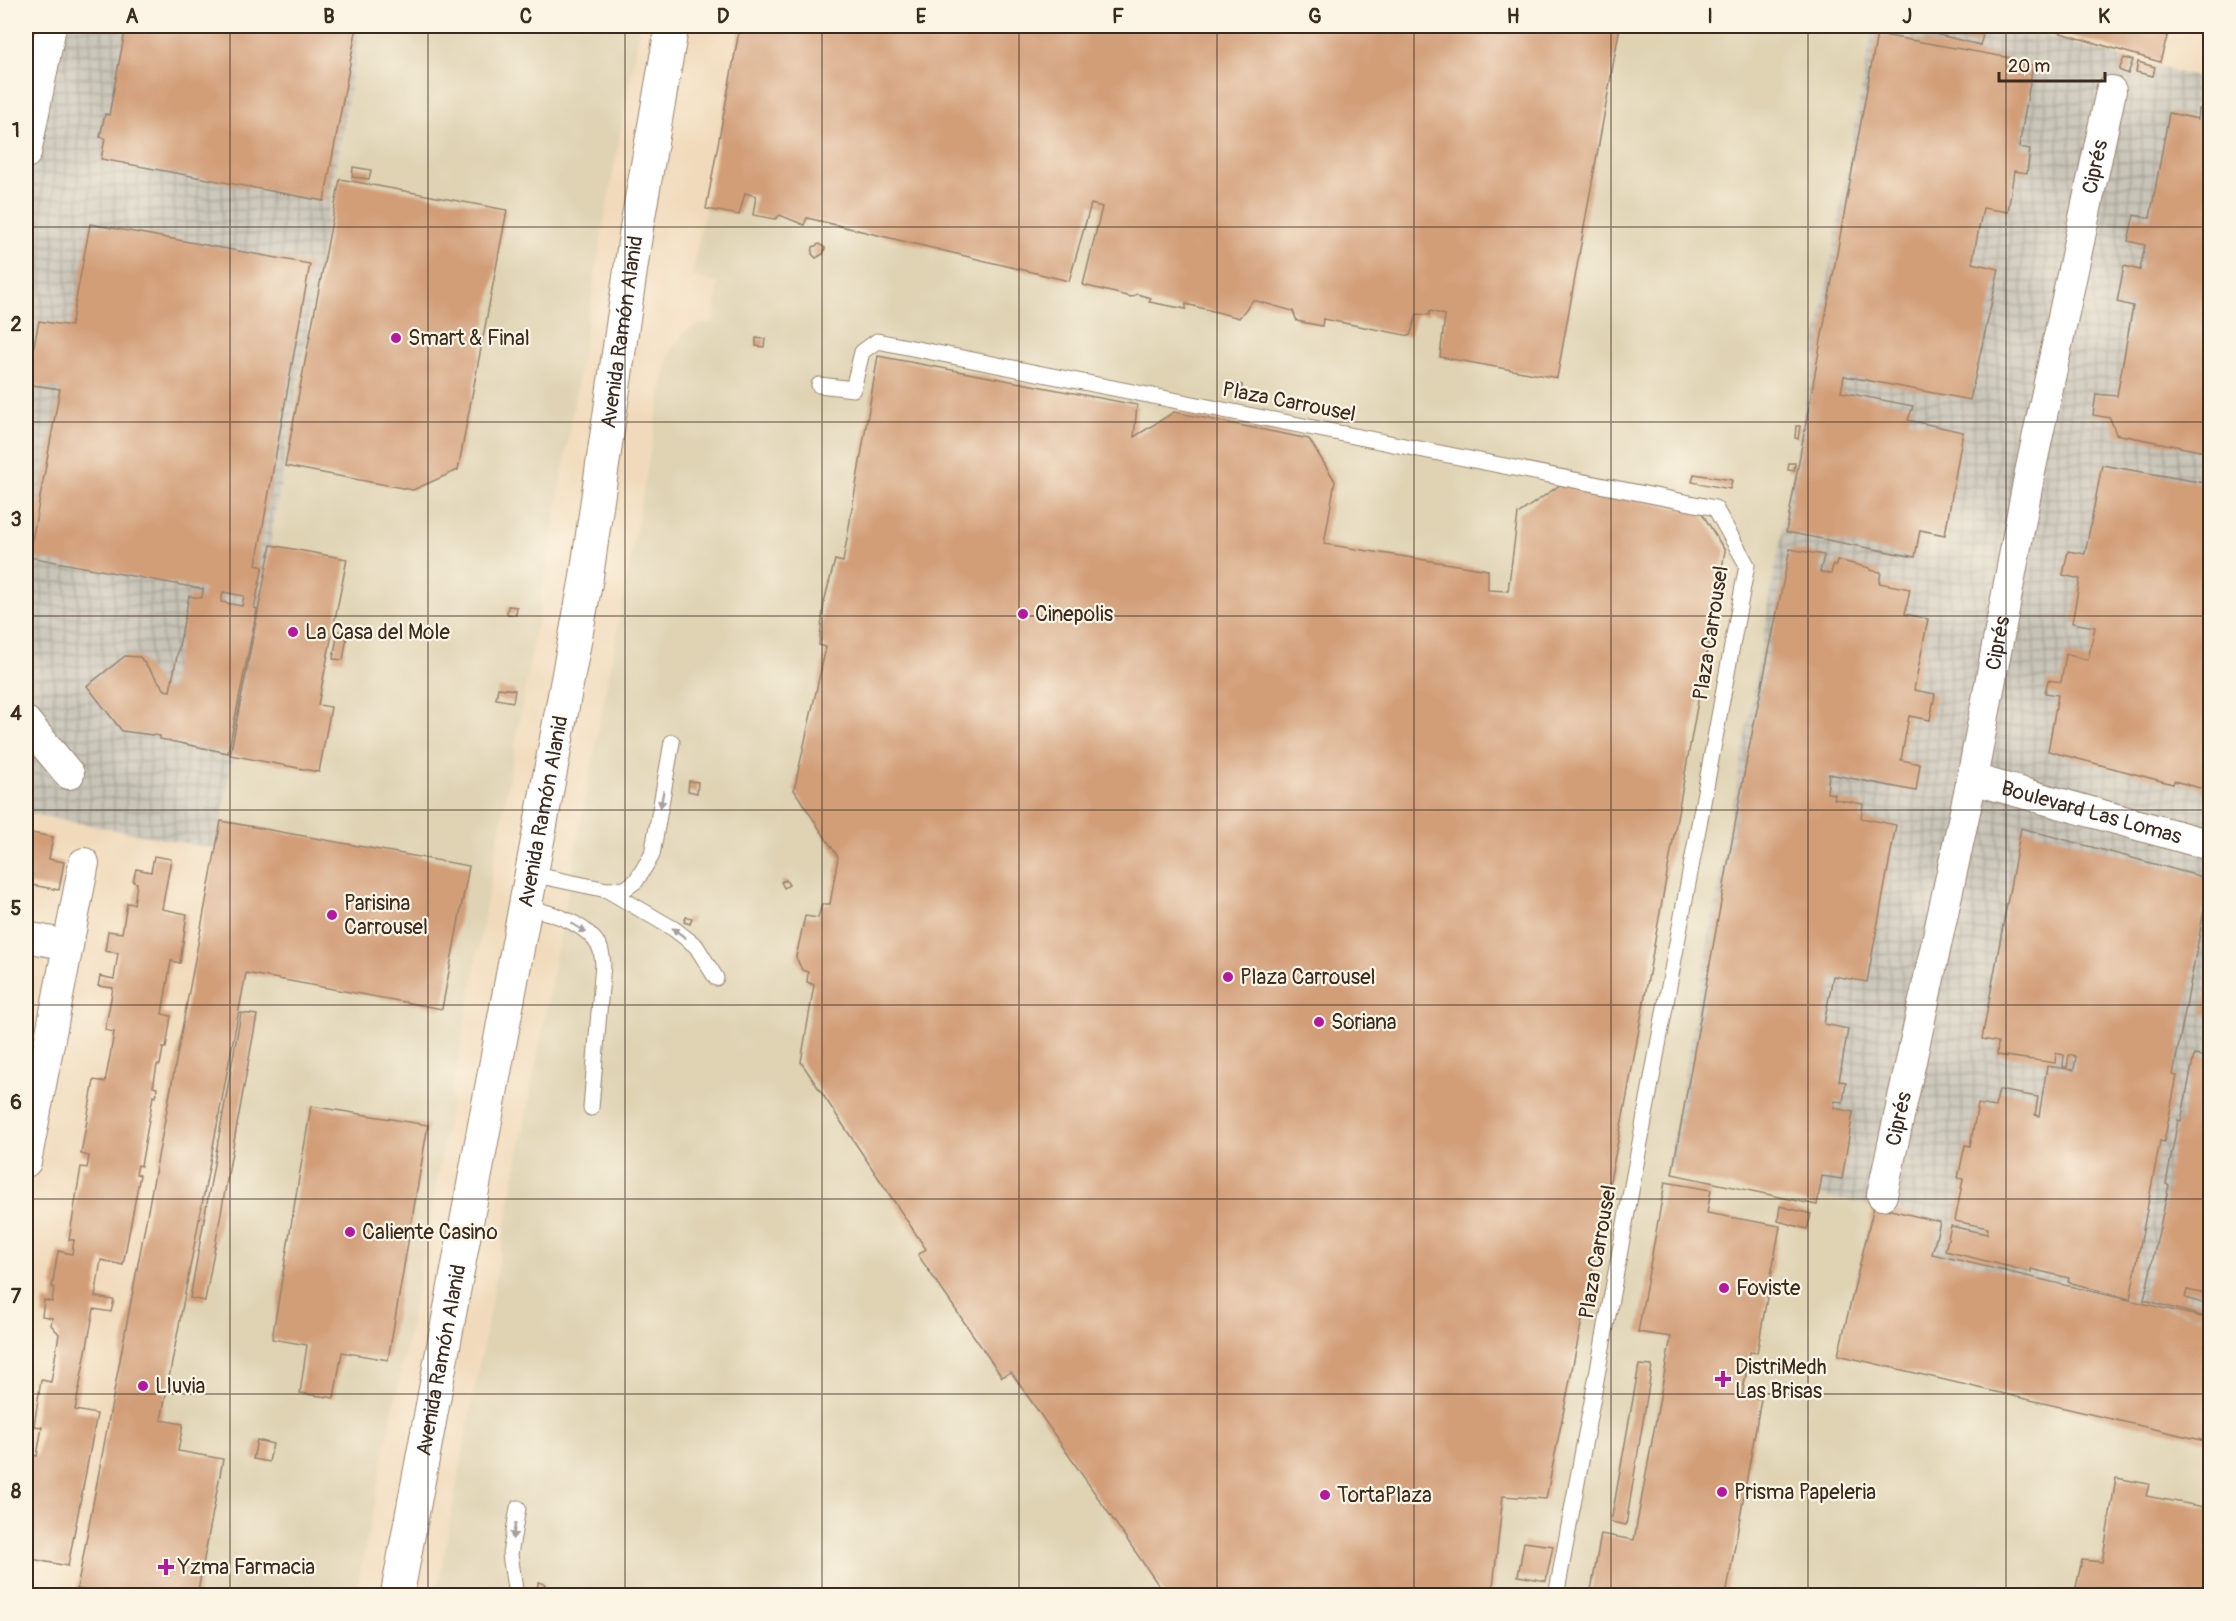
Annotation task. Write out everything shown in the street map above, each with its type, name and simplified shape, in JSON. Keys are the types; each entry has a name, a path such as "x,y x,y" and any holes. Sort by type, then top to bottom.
{"street":[{"path":"26,153 51,26"},
{"name":"Avenida Ramón Alanid","path":"397,1596 586,580 637,225 672,26"},
{"name":"Ciprés","path":"1882,1195 1972,778 2030,477 2111,91"},
{"path":"26,722 69,774"},
{"name":"Boulevard Las Lomas","path":"1972,778 2211,845"},
{"path":"26,1162 84,863"},
{"path":"26,937 68,945"}],"lane":[{"name":"Plaza Carrousel","path":"819,385 853,389 862,352 877,340 1715,508 1747,565 1556,1596"},
{"path":"531,874 607,890 625,889 636,881 652,855 672,742"},
{"path":"607,890 674,929 696,946 716,978"},
{"path":"525,907 556,914 590,934 601,947 603,975 591,1108"},
{"path":"516,1596 510,1554 518,1508"}],"shaded area":[{"path":"26,26 361,26 216,849 26,813"},
{"path":"360,26 640,26 604,223 546,573 415,1302 356,1595 84,1596"},
{"name":"Plaza Carrousel","path":"740,26 1873,26 1789,488 1874,1206 1940,1222 1933,1254 2210,1319 2210,1595 436,1596 667,363 673,347 684,332 697,325 713,322 719,284 692,276"},
{"path":"1873,26 2011,26 2210,81 2210,1319 1932,1254 1940,1222 1874,1206 1668,1166"}],"building":[{"path":"126,26 357,26 324,201 101,159 105,138 100,137 105,114 109,115"},
{"path":"740,26 1620,26 1557,378 1440,357 1445,315 1430,311 1429,315 1417,314 1410,336 1323,319 1322,326 1297,321 1293,311 1253,300 1239,318 1186,304 1186,309 1149,302 1151,298 1137,294 1131,297 1083,285 1102,207 1091,204 1069,281 807,218 804,225 780,215 775,219 753,215 756,196 745,193 739,215 706,209"},
{"path":"1903,26 1947,26 1983,35 1980,45"},
{"path":"2037,26 2170,26 2160,62"},
{"path":"1877,34 2011,58 2010,61 2033,65 2019,147 2030,149 2027,173 2014,171 2008,212 1983,208 1972,263 1999,269 1970,400 1844,376 1841,392 1913,406 1908,420 1963,432 1945,535 1920,530 1915,557 1786,532"},
{"path":"2124,58 2133,60 2128,74 2119,70"},
{"path":"2138,62 2155,67 2153,76 2136,72"},
{"path":"2209,86 2210,453 2116,434 2110,418 2093,415 2096,394 2117,396 2133,306 2117,302 2124,266 2140,270 2145,245 2128,241 2134,215 2150,218 2169,113 2198,119 2199,109 2205,111"},
{"path":"353,167 371,170 369,179 352,177"},
{"name":"Smart & Final","path":"340,179 507,210 458,470 413,490 285,466"},
{"path":"90,224 310,264 256,565 263,567 254,608 257,609 228,753 160,739 160,736 122,731 87,686 125,656 140,657 165,690 170,691 189,596 202,598 203,589 29,557 60,389 26,384 39,321 71,326","holes":["223,592 244,596 242,606 221,602"]},
{"path":"819,244 825,248 823,254 816,258 812,254 813,247"},
{"path":"756,338 765,339 764,347 756,346"},
{"name":"Plaza Carrousel","path":"878,356 1137,405 1134,437 1174,412 1309,439 1335,481 1324,544 1488,570 1488,590 1508,591 1518,514 1560,485 1702,513 1725,551 1627,1096 1546,1499 1503,1496 1492,1596 1166,1596 1011,1372 1002,1377 918,1255 926,1249 801,1062 814,985 807,982 808,972 802,970 796,957 805,916 818,918 822,904 830,904 838,857 794,790 826,647 819,645 824,602 835,560 843,562"},
{"path":"1233,384 1242,385 1242,390 1232,388"},
{"path":"1796,426 1800,426 1798,439 1795,438"},
{"path":"1789,463 1795,463 1794,471 1788,470"},
{"path":"2102,465 2210,484 2210,688 2204,686 2203,693 2210,696 2210,794 2203,792 2204,789 2174,781 2173,784 2048,751 2058,695 2045,693 2048,680 2061,682 2066,654 2088,660 2095,627 2072,623 2080,579 2063,575 2068,551 2085,554"},
{"path":"1694,474 1732,480 1730,489 1692,482"},
{"name":"La Casa del Mole","path":"271,545 347,559 318,705 331,707 319,772 230,755"},
{"path":"1790,549 1824,555 1820,572 1831,574 1837,560 1881,572 1879,583 1910,589 1905,614 1928,619 1914,690 1935,694 1930,720 1909,716 1901,760 1920,764 1916,791 1829,774 1827,793 1835,794 1834,799 1863,804 1861,818 1896,825 1867,982 1833,976 1824,1024 1848,1029 1839,1081 1846,1082 1843,1102 1835,1101 1834,1108 1853,1112 1842,1179 1822,1176 1817,1205 1672,1174 1747,758"},
{"path":"508,606 517,607 516,615 507,614"},
{"path":"338,631 348,631 343,660 333,659"},
{"path":"498,688 515,690 513,702 496,699"},
{"path":"689,781 698,782 697,793 688,791"},
{"path":"221,821 469,866 442,1009 246,973 161,1420 183,1424 178,1451 223,1459 197,1596 111,1596 77,1589"},
{"path":"2021,828 2210,879 2173,1075 2177,1076 2164,1142 2160,1141 2130,1299 2068,1282 2069,1278 2031,1269 2031,1272 1945,1251 1951,1226 1987,1234 1988,1228 1955,1221 1963,1179 1958,1178 1965,1145 1970,1146 1978,1104 1995,1107 1999,1090 2038,1097 2035,1115 2039,1116 2047,1066 2074,1070 2076,1057 2069,1055 2067,1067 2063,1067 2064,1055 2056,1053 2055,1063 1997,1055 1998,1042 1982,1039"},
{"path":"26,832 53,837 49,859 64,862 59,890 26,884"},
{"path":"154,856 171,859 162,909 187,914 180,963 171,961 162,1014 171,1016 166,1048 163,1048 160,1065 157,1065 153,1087 157,1088 156,1097 153,1096 141,1166 138,1165 136,1174 140,1175 123,1265 101,1260 95,1297 114,1300 111,1312 94,1309 75,1410 97,1414 68,1566 26,1558 26,1454 37,1456 42,1427 34,1426 41,1380 51,1382 59,1334 51,1325 52,1318 42,1316 44,1300 52,1302 58,1251 72,1254 74,1240 69,1240 81,1167 87,1168 89,1156 81,1154 94,1080 105,1082 110,1056 114,1032 105,1030 113,988 98,986 100,976 114,979 118,953 105,951 108,931 122,933 127,903 134,904 137,883 133,882 136,869 151,872"},
{"path":"786,880 789,885 784,888 781,882"},
{"path":"686,917 692,918 690,924 684,922"},
{"path":"2204,933 2210,934 2210,945 2203,944"},
{"path":"2210,975 2210,1016 2202,1014"},
{"path":"241,1013 257,1015 205,1301 190,1298"},
{"path":"2194,1055 2210,1058 2210,1295 2187,1290 2185,1298 2210,1305 2210,1318 2144,1300 2169,1185 2166,1184 2178,1120 2181,1121"},
{"name":"Caliente Casino","path":"311,1106 428,1125 388,1360 342,1352 334,1398 300,1393 307,1345 272,1339"},
{"path":"1665,1182 1711,1190 1707,1213 1780,1226 1757,1353 1750,1352 1742,1396 1761,1399 1726,1596 1590,1596 1601,1534 1634,1540 1671,1337 1638,1332"},
{"path":"1780,1206 1811,1214 1807,1229 1778,1221"},
{"path":"1874,1206 1940,1222 1932,1254 2210,1319 2210,1442 1838,1355"},
{"path":"1639,1365 1652,1366 1626,1525 1611,1522"},
{"path":"257,1440 273,1444 269,1462 253,1459"},
{"path":"2116,1478 2149,1484 2146,1496 2210,1508 2210,1596 2074,1596 2082,1560 2102,1562"},
{"path":"1524,1542 1553,1546 1546,1581 1518,1576"},
{"path":"538,1582 545,1584 544,1593 537,1592"}],"place":[{"name":"Smart & Final","path":"396,338"},
{"name":"Cinepolis","path":"1023,614"},
{"name":"La Casa del Mole","path":"293,632"},
{"name":"Parisina Carrousel","path":"332,915"},
{"name":"Plaza Carrousel","path":"1228,977"},
{"name":"Soriana","path":"1319,1022"},
{"name":"Caliente Casino","path":"350,1232"},
{"name":"Foviste","path":"1724,1288"},
{"name":"DistriMedh Las Brisas","path":"1723,1379"},
{"name":"Lluvia","path":"143,1386"},
{"name":"Prisma Papeleria","path":"1722,1492"},
{"name":"TortaPlaza","path":"1325,1495"},
{"name":"Yzma Farmacia","path":"166,1567"}]}
